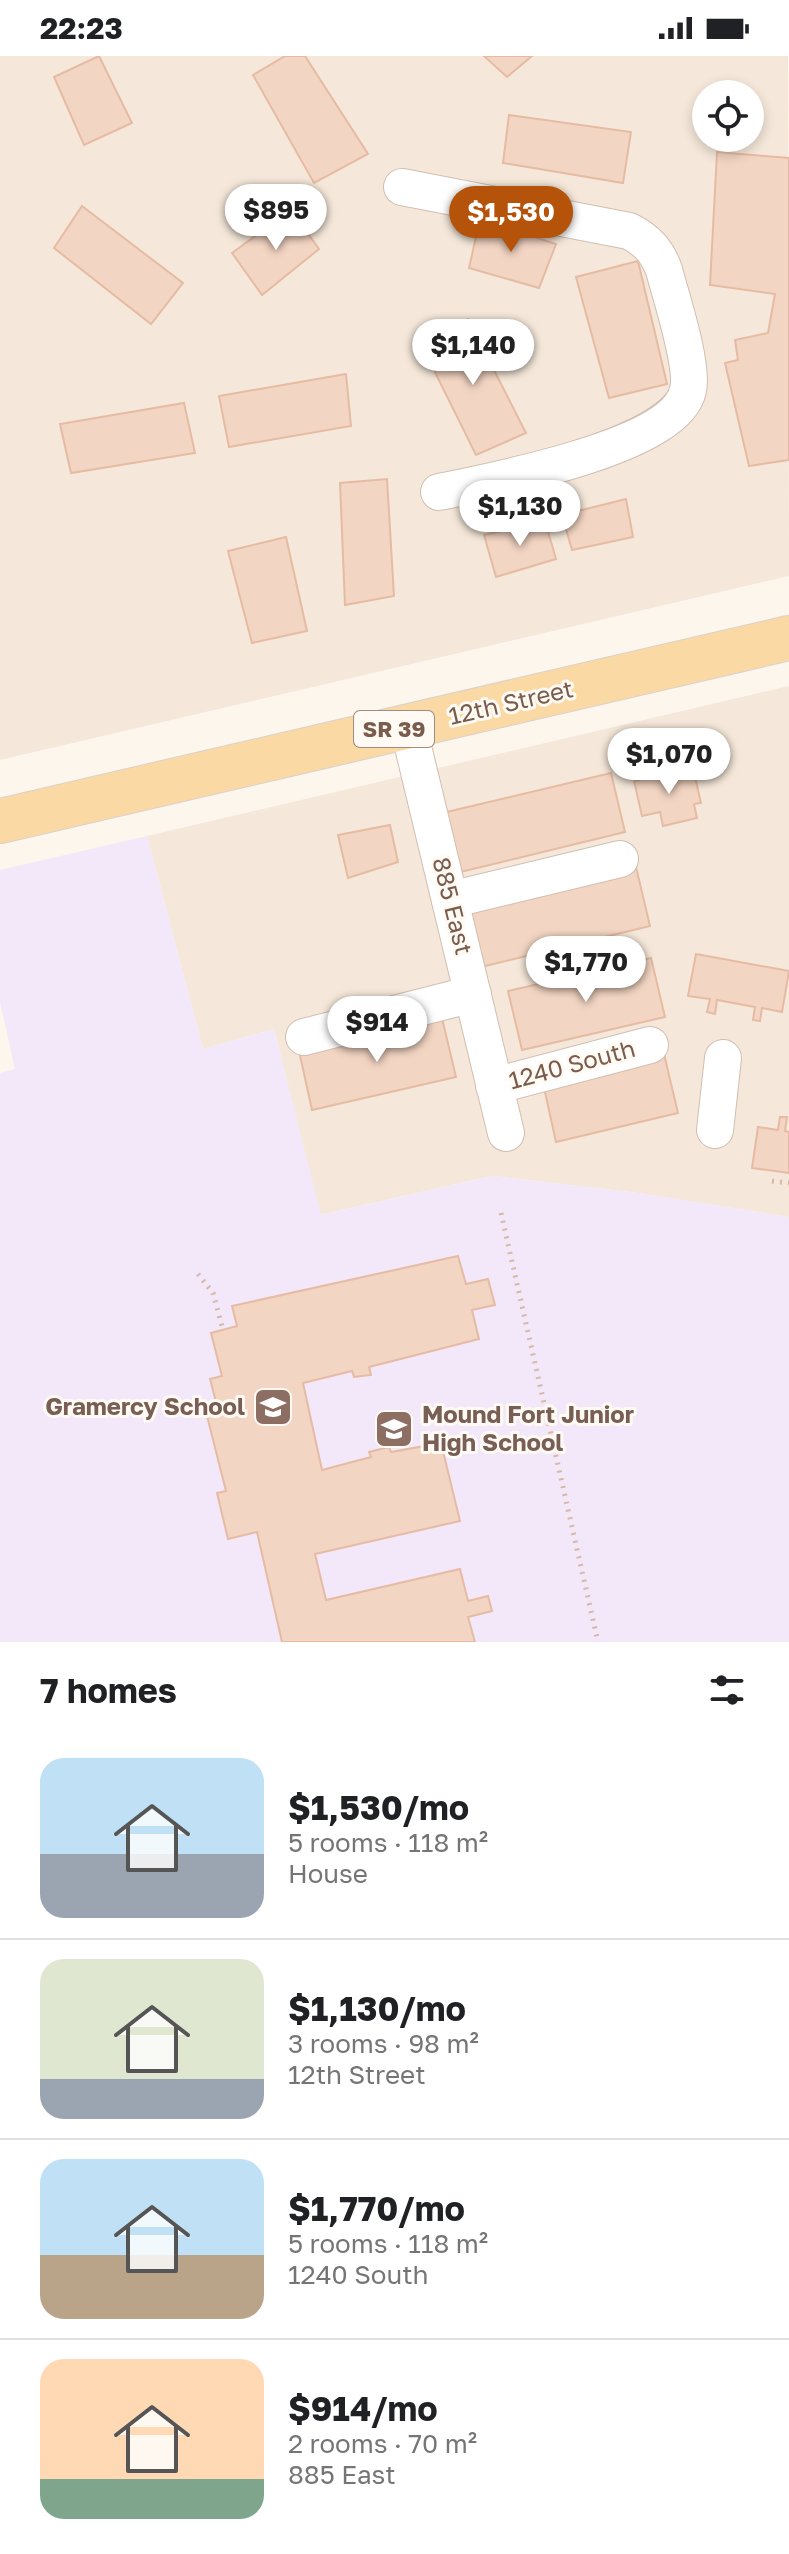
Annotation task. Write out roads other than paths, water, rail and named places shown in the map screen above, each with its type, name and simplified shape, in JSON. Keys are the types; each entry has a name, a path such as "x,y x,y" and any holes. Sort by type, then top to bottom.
{"main road":[{"name":"12th Street","path":"0,821 789,638"}],"street":[{"path":"402,187 629,231 650,245 659,256 688,371 689,389 682,407 655,430 576,458 439,492"},
{"name":"885 East","path":"408,726 506,1133"},
{"path":"450,900 620,859"},
{"path":"304,1037 473,994"},
{"name":"1240 South","path":"494,1086 650,1045"},
{"path":"715,1130 723,1058"}],"place":[{"name":"Gramercy School","path":"273,1407"},
{"name":"Mound Fort Junior High School","path":"394,1429"}]}
